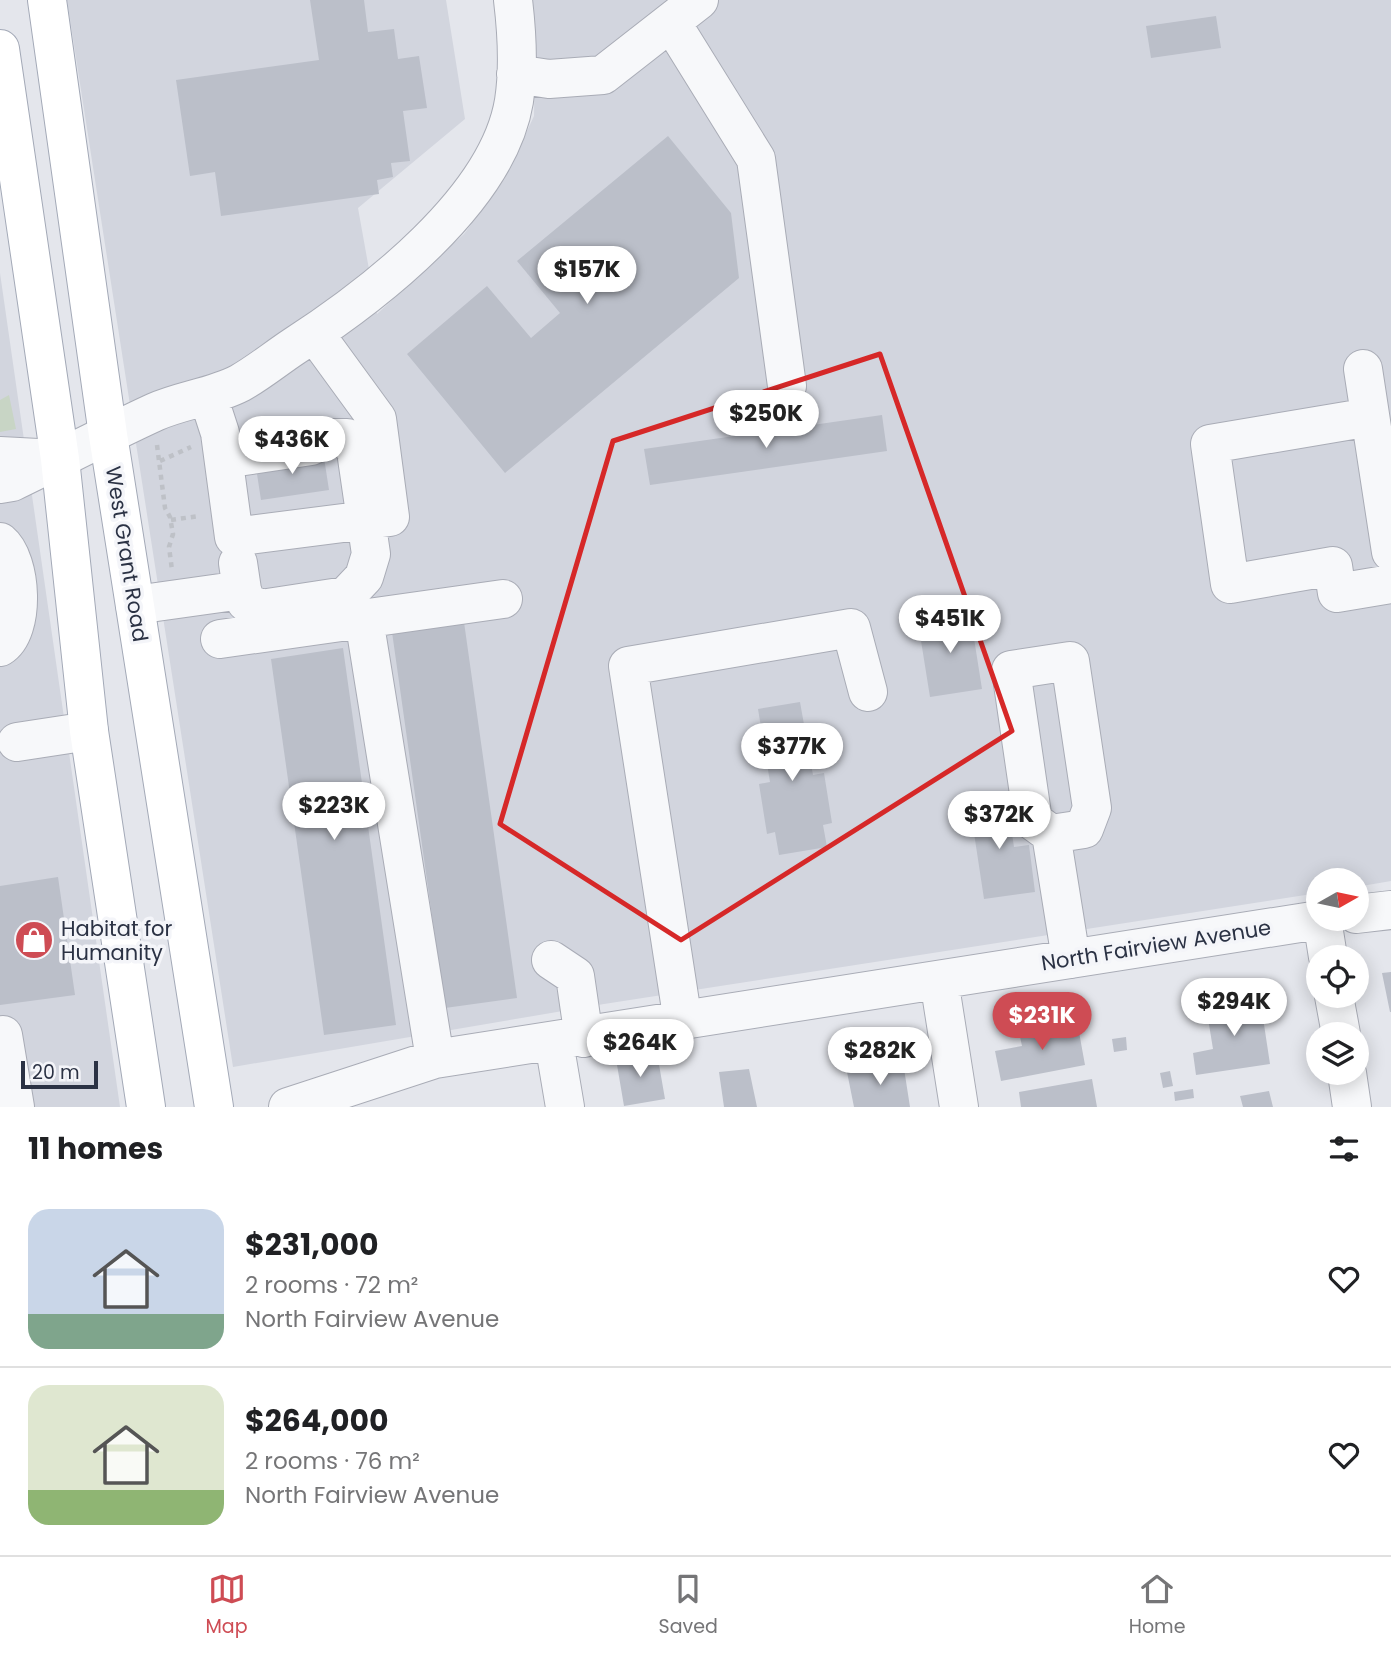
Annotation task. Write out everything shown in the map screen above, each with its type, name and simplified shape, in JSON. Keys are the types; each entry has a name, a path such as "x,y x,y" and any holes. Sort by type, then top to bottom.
{"main road":[{"name":"West Grant Road","path":"47,0 108,435 214,1107"},
{"path":"0,49 60,459 89,730 146,1107"}],"street":[{"path":"0,485 12,482 152,414 208,396 240,382 363,301 418,251 471,192 495,154 513,103 516,74 513,0"},
{"path":"516,74 549,79 603,75 685,11 756,159 787,386"},
{"path":"234,537 390,517 377,419 315,334"},
{"path":"1363,369 1391,552"},
{"path":"208,396 220,433 242,590 246,602 261,609 346,596 364,578 370,565 366,520 356,451 347,439 329,438 311,446 224,459"},
{"path":"1370,417 1210,444 1230,584 1333,566 1337,593 1391,584"},
{"path":"0,456 60,459"},
{"path":"0,541 6,547 8,586 18,619 0,647"},
{"path":"8,586 70,569"},
{"path":"135,605 242,590"},
{"path":"220,639 503,599"},
{"path":"364,619 435,1059"},
{"path":"683,1022 628,666 851,628 868,692"},
{"path":"17,742 89,730"},
{"path":"1051,834 1071,959"},
{"path":"1369,912 1391,909"},
{"name":"North Fairview Avenue","path":"288,1107 367,1095 435,1059 1306,922"},
{"path":"551,960 575,976 565,1107"},
{"path":"939,980 959,1107"},
{"path":"3,1035 15,1107"},
{"path":"1349,1085 1352,1107"}],"path":[{"path":"152,414 164,508 170,517 173,534 169,547 176,599"}],"highlighted area":[{"path":"880,354 1012,731 681,940 500,824 613,441"}],"shaded area":[{"path":"67,0 446,0 465,119 358,208 377,314 464,234 504,180 534,116 535,44 528,0 1391,0 1391,881 1369,885 1369,868 1306,868 1306,895 604,1004 233,1067"},
{"path":"0,273 120,1107 0,1107"}],"green space":[{"path":"9,395 16,429 0,432 0,400"}],"building":[{"path":"310,0 364,0 368,32 394,29 398,59 419,56 427,108 403,111 410,161 391,163 393,177 377,180 379,194 221,216 215,172 190,176 176,80 319,60"},
{"path":"1216,16 1221,48 1151,58 1146,26"},
{"path":"668,136 731,213 739,278 505,473 407,354 487,286 531,338 560,313 517,261"},
{"path":"882,415 887,451 650,485 644,449"},
{"path":"323,451 329,490 261,500 255,461"},
{"path":"970,613 982,689 930,697 918,622"},
{"path":"464,622 517,998 445,1008 392,632"},
{"path":"343,648 396,1025 324,1035 271,659"},
{"path":"800,702 813,775 824,773 832,823 823,825 827,847 779,855 775,832 767,834 759,784 770,782 758,709"},
{"path":"1003,795 1008,832 1012,834 1014,847 1029,845 1035,892 984,899 969,800"},
{"name":"Habitat for Humanity","path":"58,877 75,995 0,1005 0,886"},
{"path":"1391,972 1391,1012 1390,1012 1382,973"},
{"path":"1260,998 1270,1064 1196,1075 1193,1053 1213,1049 1206,1006"},
{"path":"1077,1021 1085,1065 1001,1081 995,1051 1022,1046 1019,1032"},
{"path":"1126,1037 1127,1050 1114,1052 1112,1039"},
{"path":"657,1053 665,1099 624,1106 616,1059"},
{"path":"903,1062 910,1107 854,1107 847,1072"},
{"path":"749,1069 757,1107 724,1107 719,1072"},
{"path":"1170,1071 1173,1086 1163,1088 1160,1073"},
{"path":"1092,1079 1097,1107 1021,1107 1019,1092"},
{"path":"1193,1089 1194,1098 1175,1101 1174,1092"},
{"path":"1269,1091 1273,1107 1243,1107 1240,1096"}],"place":[{"name":"Habitat for Humanity","path":"34,940"}]}
